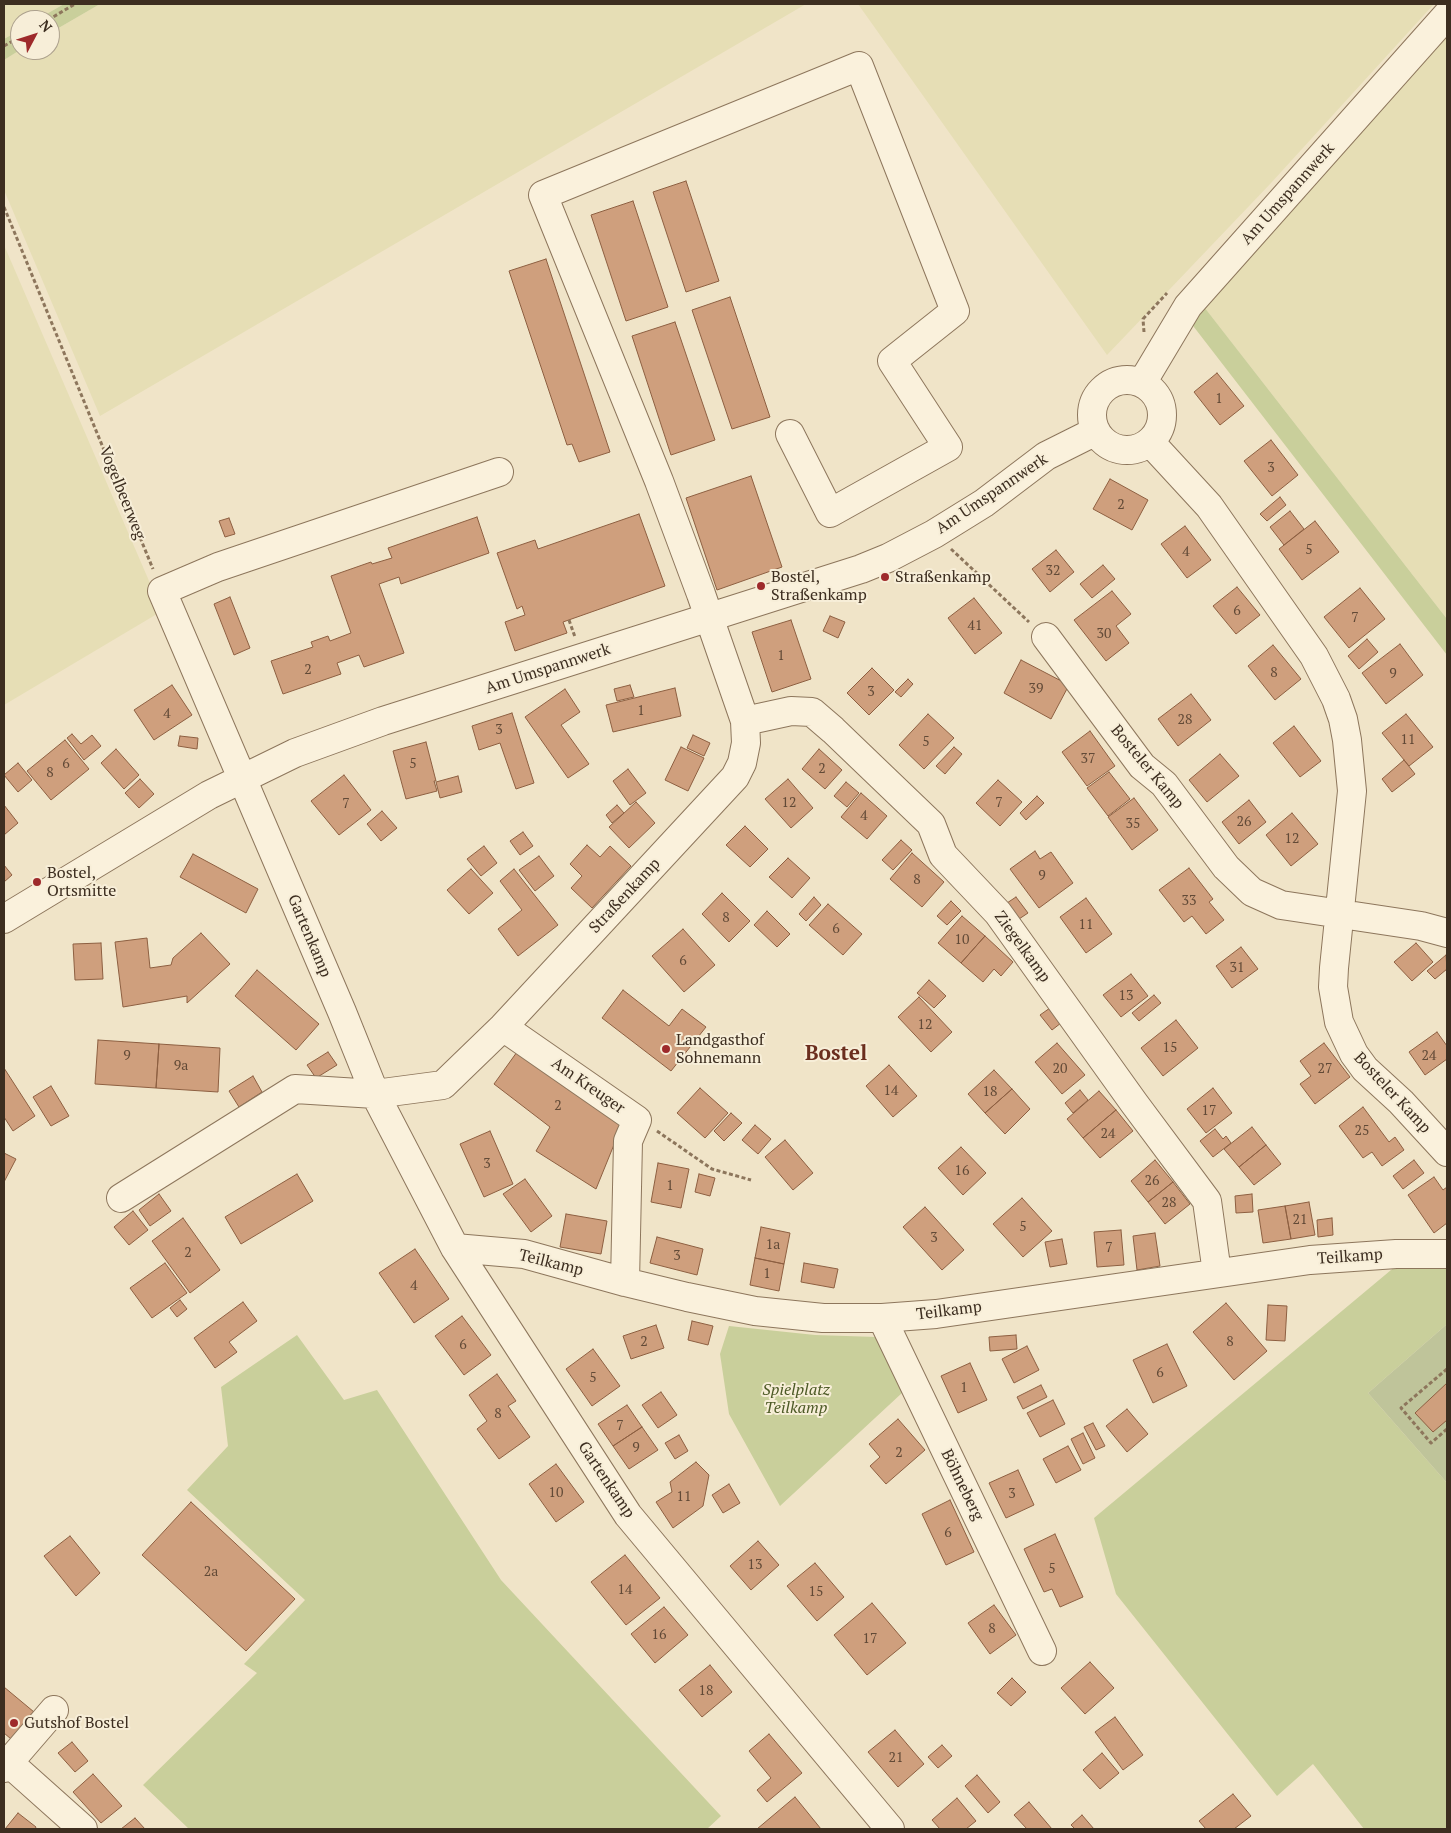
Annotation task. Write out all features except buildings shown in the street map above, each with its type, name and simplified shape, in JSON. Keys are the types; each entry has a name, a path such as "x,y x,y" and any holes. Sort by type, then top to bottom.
{"street":[{"name":"Am Umspannwerk","path":"1142,383 1188,306 1447,15"},
{"name":"Straßenkamp","path":"375,1094 443,1084 503,1027 735,777 742,764 746,743 745,721 659,482 542,195 859,66 955,311 892,361 948,447 830,513 790,434"},
{"path":"1121,380 1132,380 1142,383 1152,389 1159,399 1162,410 1162,422 1157,433 1150,442 1141,447 1130,450 1110,446 1096,431 1092,409 1096,399 1102,390 1110,384 1121,380"},
{"name":"Am Umspannwerk","path":"4,919 209,795 296,752 383,721 861,569 888,558 934,534 984,503 1046,456 1096,431"},
{"name":"Bosteler Kamp","path":"1150,442 1210,506 1314,656 1336,699 1347,740 1352,791 1333,987 1339,1022 1345,1039 1365,1069 1401,1102 1447,1152"},
{"path":"242,778 162,591 218,567 499,472"},
{"name":"Bosteler Kamp","path":"1046,637 1142,766 1164,784 1226,867 1252,892 1281,905 1421,926 1447,933"},
{"name":"Ziegelkamp","path":"745,721 791,711 812,712 931,824 943,855 998,913 1134,1103 1207,1201 1217,1273"},
{"name":"Gartenkamp","path":"242,778 375,1094 455,1248 628,1515 881,1826"},
{"name":"Am Kreuger","path":"503,1027 636,1120 628,1141 625,1282"},
{"path":"121,1198 295,1089 375,1094"},
{"name":"Teilkamp","path":"455,1248 524,1254 625,1282 755,1311 823,1318 882,1318 936,1314 1310,1260 1396,1254 1447,1254"},
{"name":"Böhneberg","path":"882,1318 1042,1651"},
{"path":"54,1710 6,1765 82,1829"}],"path":[{"path":"60,13 75,4"},
{"name":"Vogelbeerweg","path":"4,207 162,591"},
{"path":"934,534 1046,637"},
{"path":"636,1120 649,1125 712,1169 751,1180"},
{"path":"1447,1369 1401,1408 1430,1443 1447,1429"}],"shaded area":[{"path":"4,4 64,4 54,10 10,10 10,36 4,39"},
{"path":"100,4 806,4 100,416 4,190 4,60 10,56 10,60 60,60 60,27"},
{"path":"858,4 1434,4 1271,183 1107,355"},
{"path":"1447,28 1447,619 1201,303"},
{"path":"4,245 162,611 4,705"}],"green space":[{"path":"64,4 100,4 60,27 60,10 54,10"},
{"path":"10,36 10,56 4,60 4,39"},
{"path":"1201,303 1447,619 1447,655 1187,318"},
{"path":"1397,1265 1447,1265 1447,1324 1368,1393 1447,1483 1447,1829 1364,1829 1313,1764 1277,1796 1116,1594 1094,1518"},
{"path":"1447,1324 1447,1483 1368,1393"},
{"name":"Spielplatz Teilkamp","path":"729,1326 815,1335 877,1337 902,1393 780,1506 729,1414 720,1354"},
{"path":"297,1335 344,1400 377,1390 501,1580 721,1816 707,1829 189,1829 143,1785 257,1673 244,1664 305,1600 187,1490 228,1446 221,1387"}],"place":[{"name":"Straßenkamp","path":"885,577"},
{"name":"Bostel, Straßenkamp","path":"761,586"},
{"name":"Bostel, Ortsmitte","path":"37,882"},
{"name":"Landgasthof Sohnemann","path":"666,1049"},
{"name":"Gutshof Bostel","path":"14,1723"}],"district":[{"name":"Bostel","path":"836,1054"}]}
